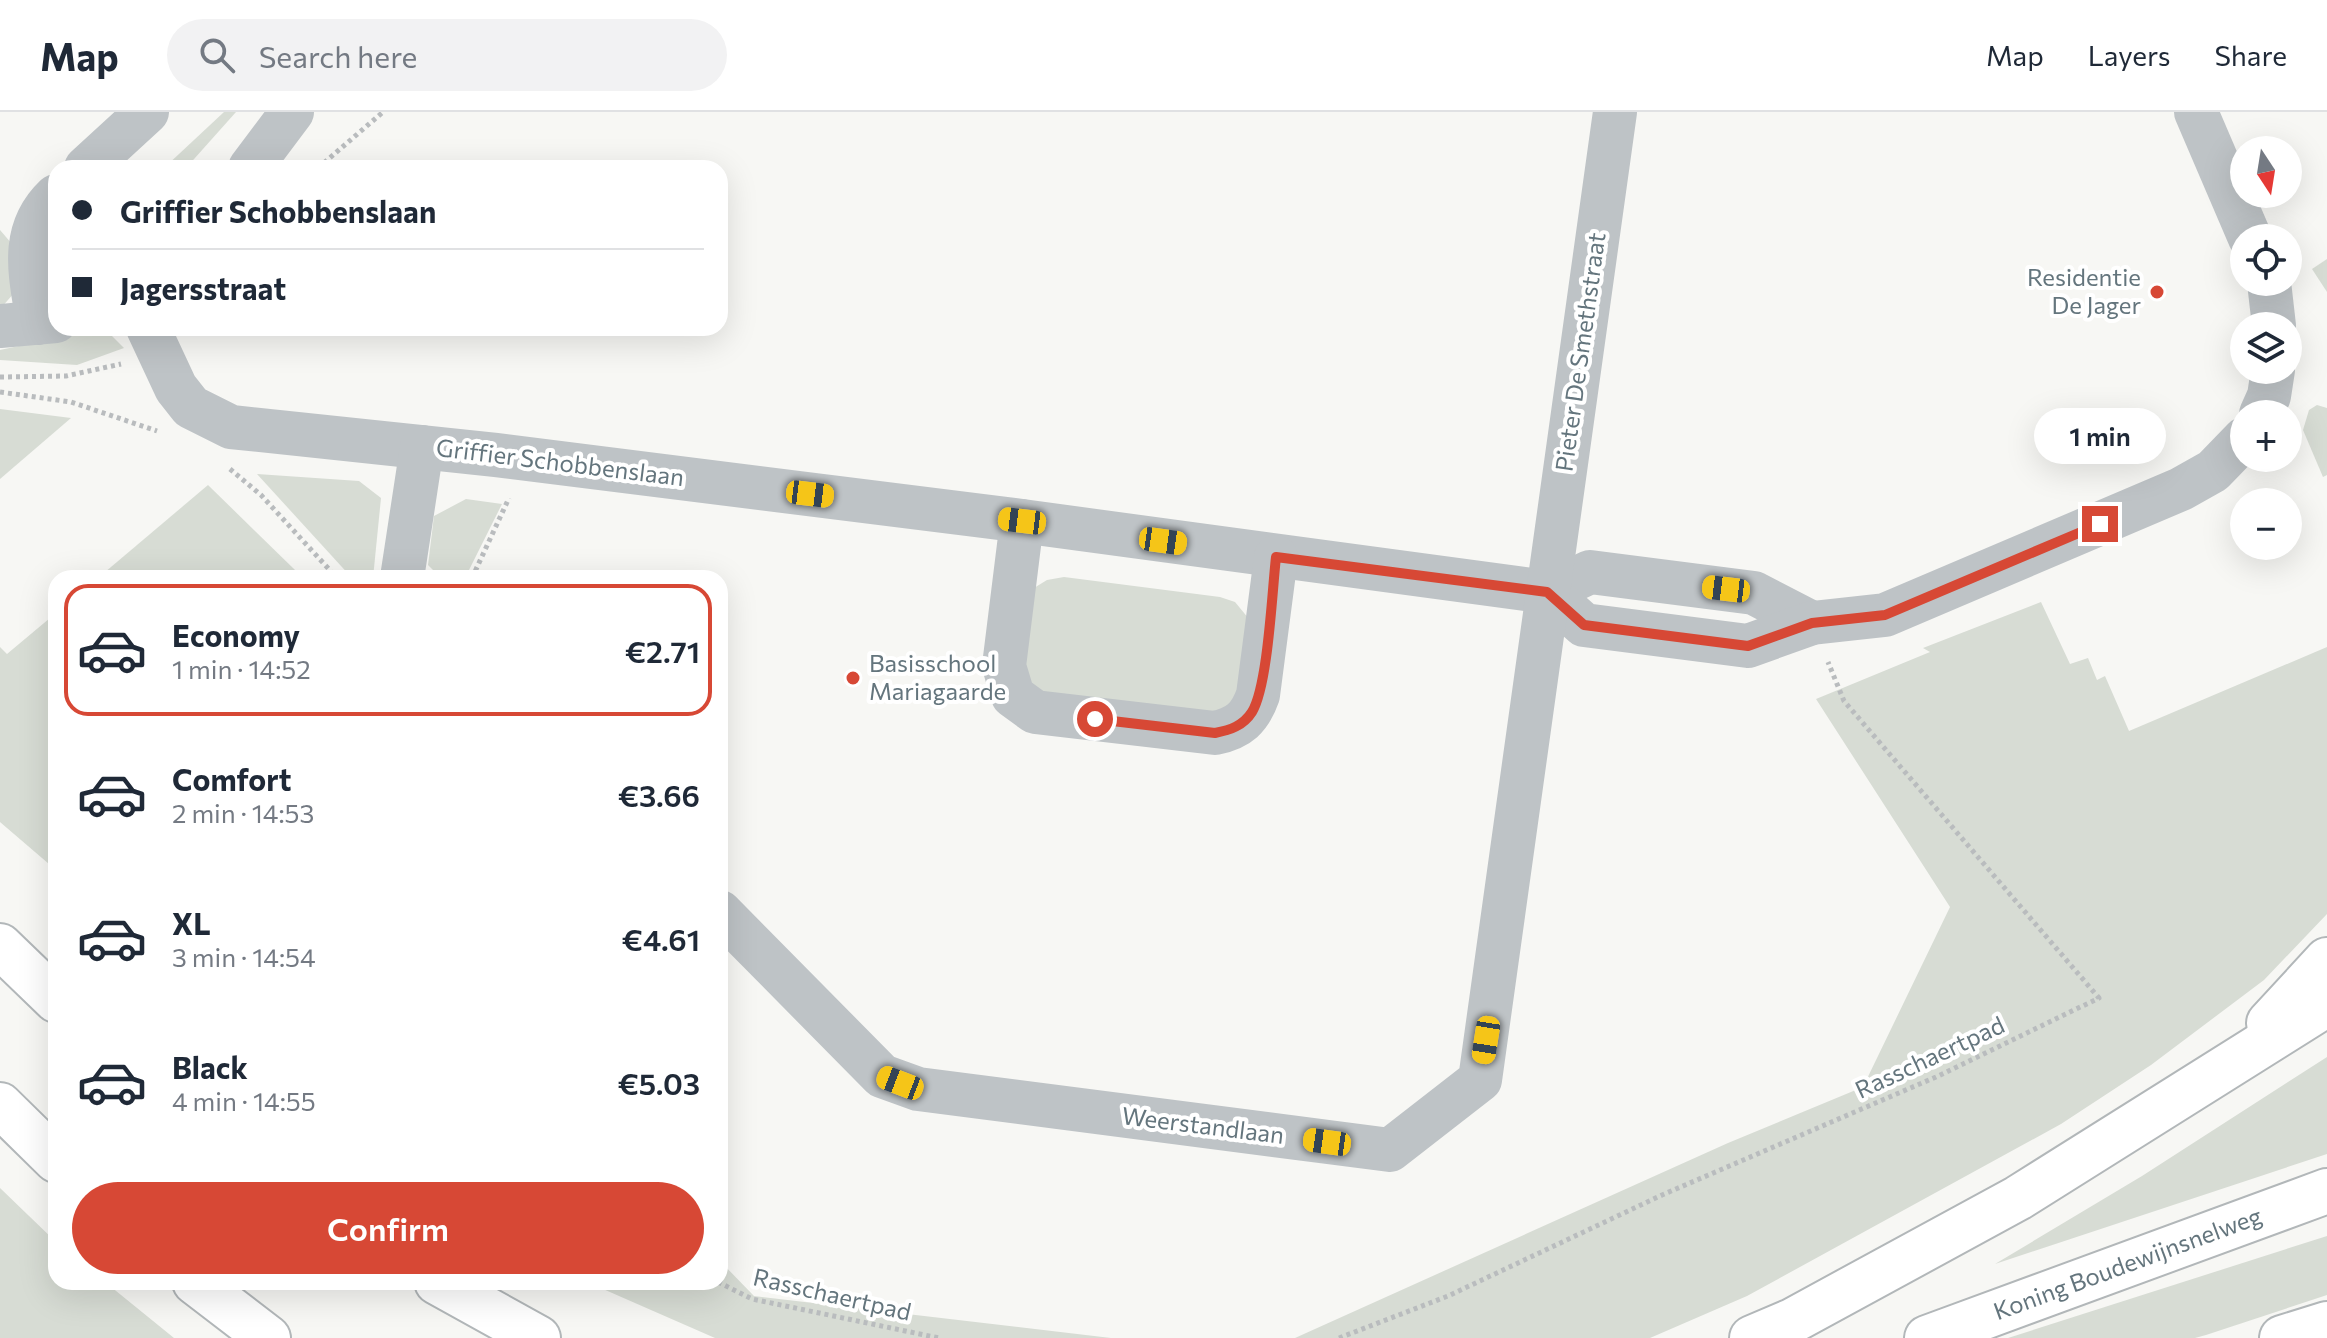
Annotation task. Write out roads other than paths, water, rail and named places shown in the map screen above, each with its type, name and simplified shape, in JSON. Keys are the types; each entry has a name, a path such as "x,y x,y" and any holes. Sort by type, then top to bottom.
{"highway":[{"path":"0,946 48,992"},
{"path":"2227,1068 2327,960"},
{"path":"1752,1338 1792,1321 2018,1198 2327,1004"},
{"path":"0,1105 48,1152"},
{"name":"Koning Boudewijnsnelweg","path":"1927,1338 2327,1191"},
{"path":"205,1290 268,1338"},
{"path":"451,1290 538,1338"},
{"path":"2282,1338 2327,1324"}],"street":[{"path":"95,160 147,112"},
{"path":"256,160 292,112"},
{"name":"Pieter De Smethstraat","path":"1547,592 1615,112"},
{"path":"2196,112 2244,224"},
{"path":"31,323 30,236 37,216 48,204"},
{"name":"Griffier Schobbenslaan","path":"152,338 176,388 191,407 209,419 254,431 422,447 1022,521 1547,592"},
{"path":"403,570 422,447"},
{"path":"1547,592 1584,625 1748,646 1812,623 1885,615 2181,489 2213,471 2230,453"},
{"path":"1022,521 1004,666 1013,696 1035,712 1215,733 1232,730 1253,710 1258,695 1276,557"},
{"name":"Weerstandlaan","path":"728,920 882,1076 918,1089 1390,1150 1480,1080 1547,592"}],"place":[{"name":"Residentie De Jager","path":"2157,292"},
{"name":"Basisschool Mariagaarde","path":"853,678"}]}
